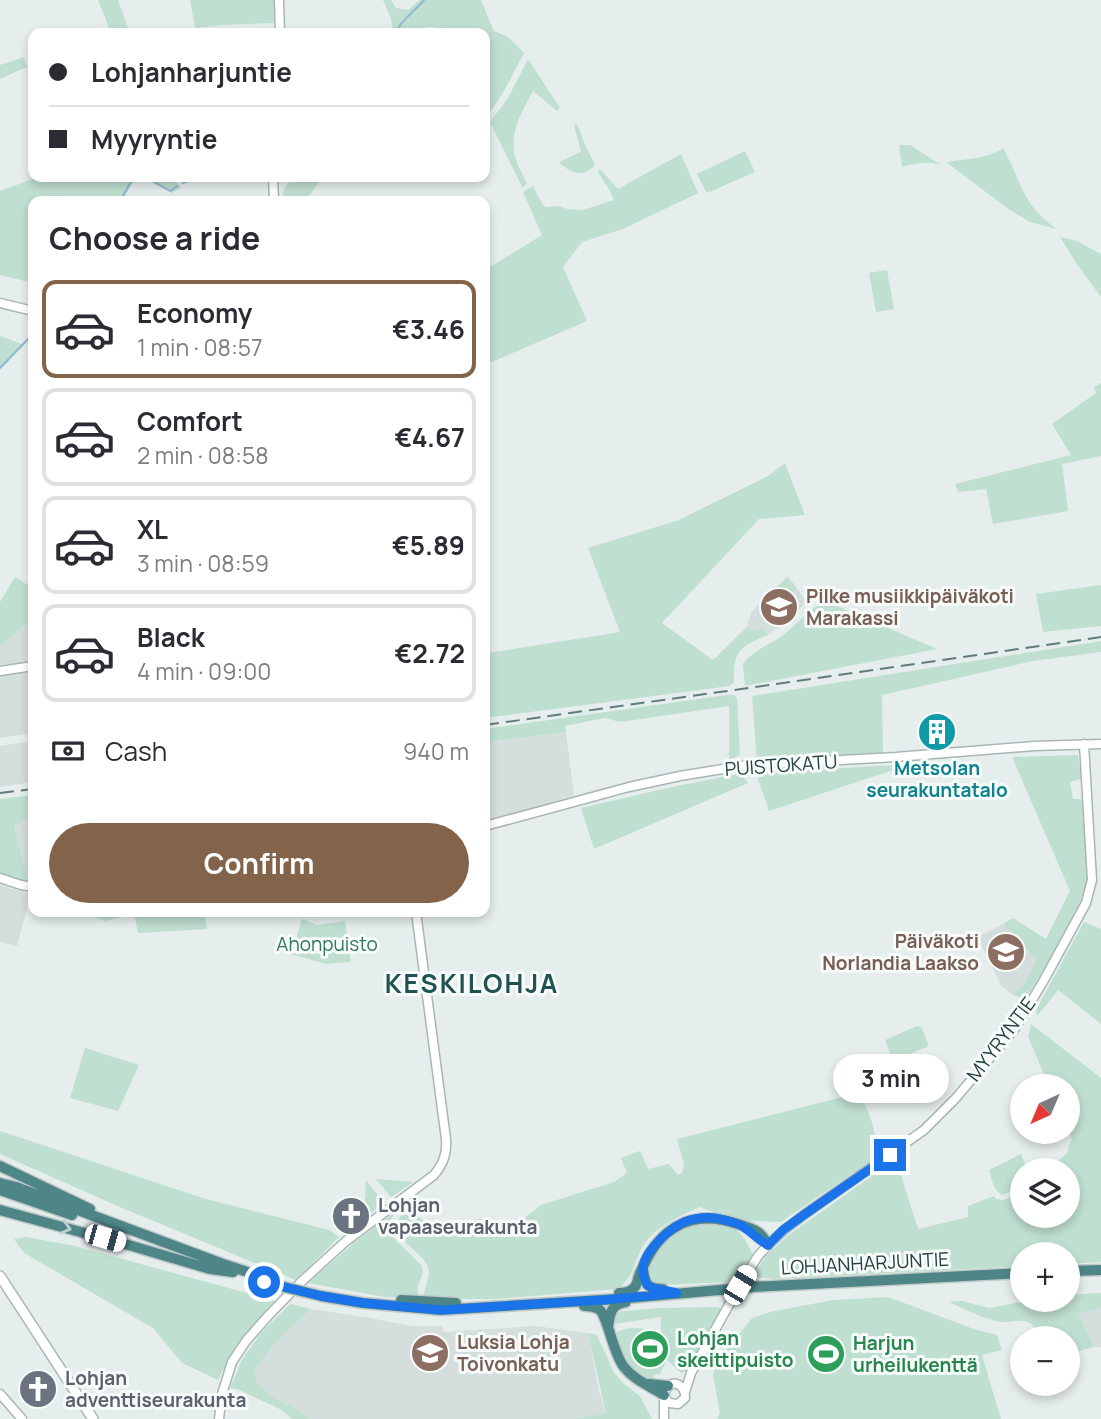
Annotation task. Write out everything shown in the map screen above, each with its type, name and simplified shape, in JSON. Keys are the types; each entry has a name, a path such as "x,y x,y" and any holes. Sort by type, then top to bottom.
{"highway":[{"path":"0,1166 80,1203 121,1226"},
{"name":"LOHJANHARJUNTIE","path":"0,1183 266,1280"},
{"name":"LOHJANHARJUNTIE","path":"0,1190 233,1272 363,1303 424,1309 603,1300 736,1287 1010,1274"},
{"path":"0,1210 210,1269 233,1272"},
{"path":"603,1300 635,1288 646,1258 658,1242 685,1222 706,1217 716,1218 741,1225 768,1245"},
{"path":"642,1269 647,1285 653,1289 677,1293"},
{"path":"1080,1271 1101,1270"},
{"path":"608,1331 611,1311 618,1303 644,1296"},
{"path":"553,1303 563,1307 589,1306 603,1312 614,1350 624,1366 635,1378 668,1391"}],"main road":[{"path":"1,1278 93,1419"},
{"path":"60,1366 80,1389 100,1419"}],"street":[{"path":"279,0 280,28"},
{"path":"0,303 28,310"},
{"path":"0,671 28,667"},
{"name":"MYYRYNTIE","path":"691,1373 736,1287 768,1245 783,1230 924,1130 955,1099 1008,1037 1027,1010 1083,910 1092,880 1084,744"},
{"name":"PUISTOKATU","path":"490,824 629,787 747,765 1101,744"},
{"path":"0,878 28,886"},
{"path":"219,1419 226,1376 246,1341 301,1282 346,1241 434,1175 442,1166 447,1150 446,1139 417,917"},
{"path":"665,1419 668,1391 691,1373"},
{"path":"665,1419 675,1405 683,1401 691,1373"},
{"path":"668,1391 683,1387 685,1392"},
{"path":"668,1391 669,1403 675,1405"},
{"path":"0,1394 22,1419"}],"shaded area":[{"name":"Pilke musiikkipäiväkoti Marakassi","path":"788,576 807,602 768,635 762,629 751,632 747,627 751,612"},
{"path":"28,622 28,662 0,665 0,646"},
{"path":"28,672 28,734 0,738 0,675"},
{"path":"566,732 574,795 490,821 490,741"},
{"path":"28,742 28,783 0,787 0,746"},
{"path":"28,817 28,881 14,824"},
{"path":"0,885 28,894 28,905 17,946 0,942"},
{"name":"Päiväkoti Norlandia Laakso","path":"1003,924 1036,960 1025,983 1012,994 1002,987 980,943 981,935"},
{"path":"1101,1307 1101,1347 1094,1347 1077,1313"},
{"name":"Luksia Lohja Toivonkatu","path":"311,1309 411,1326 442,1326 444,1332 535,1326 588,1333 606,1415 570,1419 311,1419 268,1395 257,1383 255,1369 280,1337"}],"green space":[{"path":"98,0 118,0 128,28 109,28"},
{"path":"190,0 275,0 276,23 195,28"},
{"path":"383,0 391,0 396,8 408,10 420,0 481,0 494,31 508,37 524,53 490,112 490,28 393,28"},
{"path":"24,57 27,67 0,79 0,65"},
{"path":"528,59 560,108 557,111 533,91 522,113 516,127 514,151 527,184 522,187 490,122 508,98"},
{"path":"577,124 595,165 582,173 572,172 559,162 581,152 574,125"},
{"path":"899,145 910,145 941,165 922,163 902,167"},
{"path":"1003,148 1029,201 1045,220 1057,229 1030,222 946,162 983,156"},
{"path":"745,151 755,172 706,192 697,174"},
{"path":"681,154 698,193 623,229 582,242 563,267 587,321 490,363 490,267 542,235 523,192 533,186 546,207 560,206 583,210 614,200 598,172 600,169 618,189"},
{"path":"28,181 133,182 125,196 28,196 28,282 0,275 0,191"},
{"path":"151,182 176,182 181,188 172,193"},
{"path":"320,182 309,196 283,196 290,183"},
{"path":"1060,237 1077,241 1101,254 1101,297 1077,264"},
{"path":"887,270 894,309 876,312 869,273"},
{"path":"0,336 22,344 0,368"},
{"path":"1101,383 1101,456 1062,464 1068,511 993,524 986,489 958,492 955,484 1071,455 1052,424 1096,393 1094,387"},
{"path":"785,463 805,515 759,519 662,623 713,660 747,627 751,631 762,629 768,635 745,647 737,656 734,682 730,686 490,717 490,653 620,632 588,548 679,520 768,476"},
{"path":"15,577 28,585 28,622 0,646 0,602"},
{"path":"787,577 796,589 780,604 768,595"},
{"path":"1101,585 1101,626 1043,632 1036,594"},
{"path":"823,600 937,649 745,686 743,664 747,659 781,637"},
{"path":"1101,641 1101,652 1033,661 882,695 883,754 757,762 752,696"},
{"path":"734,695 737,698 740,755 729,760 729,706 620,722 605,718 565,726 566,732 490,741 490,728"},
{"path":"1078,755 1081,779 1070,782 1073,799 1084,799 1088,881 1080,910 1025,1000 1012,994 1025,983 1036,960 1003,924 1013,918 1046,939 1070,891 1012,757"},
{"path":"895,765 896,769 769,811 758,779 759,773"},
{"path":"737,774 743,776 748,783 594,849 581,808"},
{"path":"28,796 28,817 14,825 28,881 18,881 0,874 0,799"},
{"path":"94,917 122,917 105,921"},
{"path":"135,917 206,917 207,929 138,933"},
{"name":"Ahonpuisto","path":"302,919 317,925 345,921 351,962 326,964 291,954"},
{"path":"1084,922 1101,929 1101,1024 1058,990 1038,1015 1036,1014 1037,1008"},
{"path":"1031,1024 1101,1078 1101,1262 1080,1263 1080,1242 1010,1242 1010,1267 772,1279 753,1276 766,1256 790,1234 896,1159 918,1229 968,1217 968,1206 994,1196 1003,1200 1010,1197 1010,1228 1080,1228 1080,1158 1061,1158 1067,1153 1069,1144 1080,1144 1080,1074 1044,1074 1028,1036"},
{"path":"917,1026 922,1028 929,1046 893,1061 885,1040"},
{"path":"85,1048 139,1065 118,1111 70,1098"},
{"path":"858,1093 872,1124 876,1157 781,1222 737,1220 699,1207 684,1214 648,1239 631,1274 618,1289 496,1299 423,1299 429,1274 427,1266 394,1228 402,1213 415,1214 429,1225 481,1219 497,1229 526,1217 541,1205 614,1182 627,1173 621,1158 640,1151 648,1169 669,1164 678,1175 682,1173 684,1165 677,1139"},
{"path":"0,1131 206,1199 329,1230 339,1237 296,1280 0,1154"},
{"path":"1010,1160 1010,1192 1003,1195 995,1188 989,1170"},
{"path":"376,1179 413,1182 391,1197"},
{"path":"366,1180 384,1203 364,1218"},
{"path":"396,1211 388,1225 392,1236 422,1266 418,1299 385,1297 308,1283 356,1241"},
{"path":"706,1219 736,1229 753,1255 732,1282 660,1285 650,1280 646,1273 661,1243 675,1231"},
{"path":"26,1237 75,1246 276,1301 236,1348 218,1380 182,1363 153,1328 24,1253 14,1239"},
{"path":"1101,1293 1101,1307 1078,1314 1094,1347 1080,1351 1080,1326 1034,1326 1022,1321 994,1321 949,1302 962,1301 989,1308 1010,1304 1010,1312 1080,1312 1080,1294"},
{"path":"888,1297 997,1335 1002,1350 982,1355 1001,1419 717,1419 720,1413 713,1375 717,1362 752,1318 833,1300"},
{"path":"290,1304 311,1309 280,1337 255,1369 257,1383 268,1395 311,1419 292,1419 282,1410 230,1388 242,1360 261,1333"},
{"path":"720,1307 687,1371 681,1373 666,1359 660,1374 653,1375 655,1382 640,1377 633,1371 622,1356 616,1340 617,1332 639,1328 661,1336 661,1317 611,1323 615,1312"},
{"path":"588,1333 597,1335 614,1373 640,1396 652,1419 570,1419 606,1414"}],"waterway":[{"path":"398,28 424,0"},
{"path":"123,196 131,182"},
{"path":"154,182 170,191 178,186"},
{"path":"0,368 28,339"}],"railway":[{"path":"490,724 1101,637"},
{"path":"0,793 28,790"}],"place":[{"name":"Pilke musiikkipäiväkoti Marakassi","path":"779,607"},
{"name":"Metsolan seurakuntatalo","path":"937,732"},
{"name":"Päiväkoti Norlandia Laakso","path":"1006,952"},
{"name":"Lohjan vapaaseurakunta","path":"351,1216"},
{"name":"Lohjan skeittipuisto","path":"650,1349"},
{"name":"Luksia Lohja Toivonkatu","path":"430,1353"},
{"name":"Harjun urheilukenttä","path":"826,1354"},
{"name":"Lohjan adventtiseurakunta","path":"38,1389"}],"district":[{"name":"KESKILOHJA","path":"472,983"}],"route":[{"path":"264,1282 363,1303 441,1310 677,1293 653,1289 647,1285 642,1269 650,1251 675,1227 691,1220 716,1218 741,1225 768,1245 783,1230 890,1155"}]}
